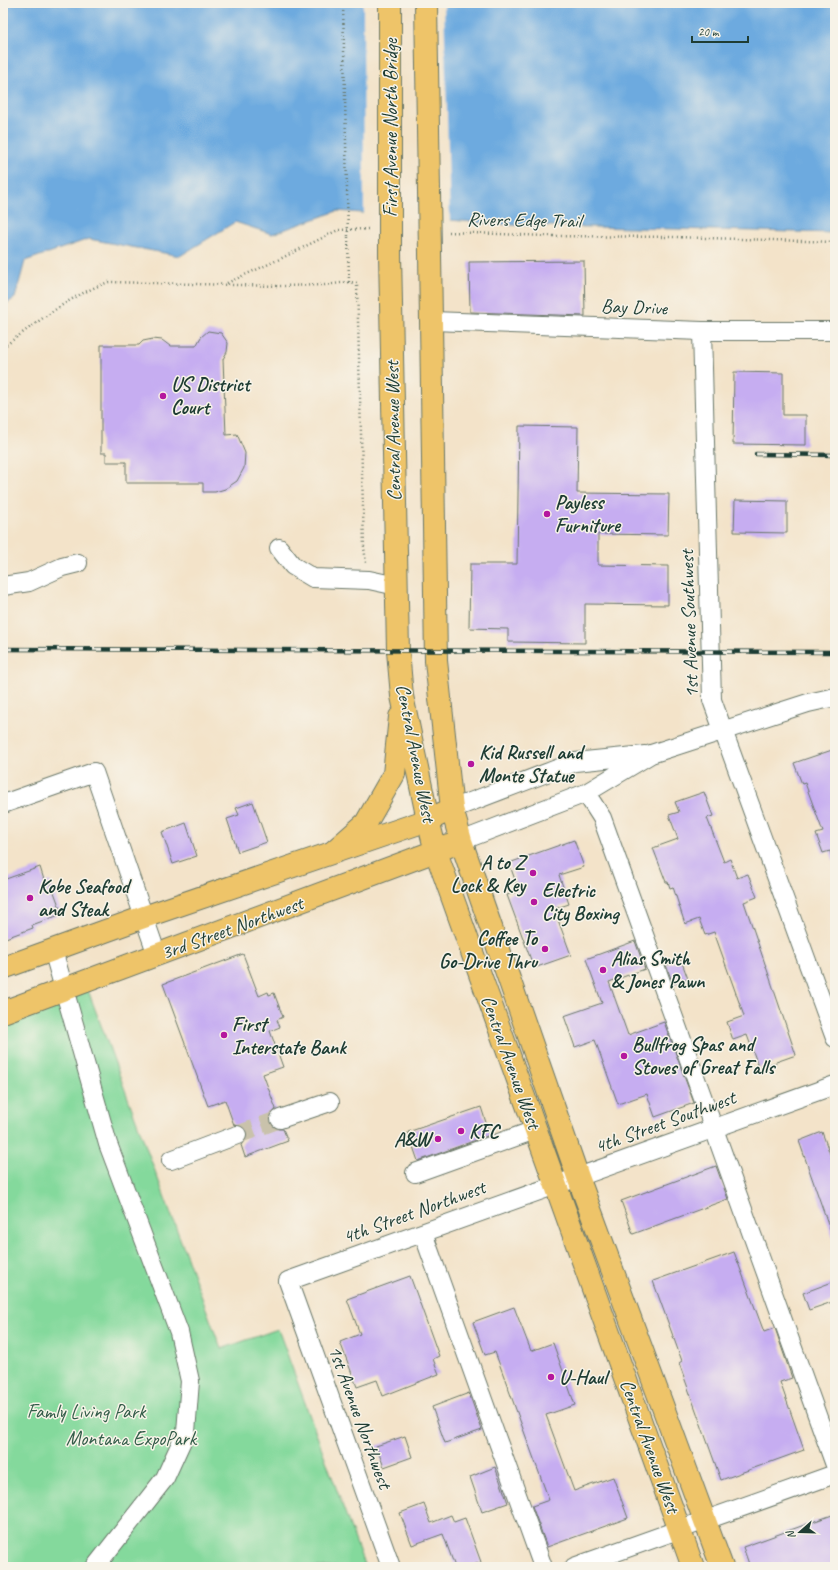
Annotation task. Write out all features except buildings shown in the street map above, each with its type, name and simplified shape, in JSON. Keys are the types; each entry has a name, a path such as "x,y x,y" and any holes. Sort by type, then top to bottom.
{"main road":[{"name":"First Avenue North Bridge","path":"390,3 390,254"},
{"name":"First Avenue North Bridge","path":"426,3 430,253"},
{"name":"Central Avenue West","path":"430,253 436,661 452,809 461,841 578,1177 722,1567"},
{"name":"Central Avenue West","path":"390,254 397,586 402,696 428,820 436,852 693,1567"},
{"path":"333,852 366,823 394,774 402,696"},
{"name":"3rd Street Northwest","path":"3,968 144,917 428,820 452,809"},
{"name":"3rd Street Northwest","path":"3,1012 436,852 461,841"}],"street":[{"name":"Bay Drive","path":"432,321 702,331 835,331"},
{"name":"1st Avenue Southwest","path":"702,331 712,700 835,1038"},
{"path":"279,548 293,566 313,578 369,580 397,586"},
{"path":"3,586 29,582 62,567 78,563"},
{"path":"452,809 575,762 651,754 808,703 835,697"},
{"path":"461,841 586,793 651,754"},
{"path":"3,804 94,772 157,956"},
{"path":"586,793 602,818 835,1465"},
{"path":"53,950 108,1144 179,1332 190,1381 186,1432 165,1478 95,1567"},
{"name":"4th Street Southwest","path":"555,1186 835,1085"},
{"path":"280,1120 330,1102"},
{"path":"415,1173 535,1130"},
{"path":"171,1160 237,1135"},
{"name":"4th Street Northwest","path":"288,1281 555,1186"},
{"path":"423,1233 543,1567"},
{"name":"1st Avenue Northwest","path":"288,1281 391,1567"},
{"path":"574,1567 612,1561 680,1529 835,1474"}],"path":[{"path":"343,3 349,282"},
{"path":"225,284 338,230 371,229"},
{"name":"Rivers Edge Trail","path":"442,232 546,236 675,237 835,242"},
{"path":"3,347 71,299 92,287 109,282 325,285 349,282 357,283 364,547 369,580"}],"green space":[{"name":"Montana ExpoPark","path":"85,982 221,1349 278,1329 365,1567 3,1567 3,1012"}],"water":[{"path":"3,3 835,3 835,233 512,225 337,211 272,234 235,222 180,256 89,239 25,261 15,298 3,306"}],"pier":[{"path":"363,3 444,3 450,222 364,216"}],"tunnel":[{"path":"237,1135 280,1119"}],"railway":[{"path":"756,454 835,455"},
{"path":"3,649 835,652"}],"place":[{"name":"US District Court","path":"163,396"},
{"name":"Payless Furniture","path":"547,514"},
{"name":"Kid Russell and Monte Statue","path":"471,764"},
{"name":"A to Z Lock & Key","path":"533,873"},
{"name":"Kobe Seafood and Steak","path":"30,898"},
{"name":"Electric City Boxing","path":"534,902"},
{"name":"Coffee To Go-Drive Thru","path":"545,949"},
{"name":"Alias Smith & Jones Pawn","path":"603,970"},
{"name":"First Interstate Bank","path":"224,1035"},
{"name":"Bullfrog Spas and Stoves of Great Falls","path":"624,1056"},
{"name":"KFC","path":"461,1131"},
{"name":"A&W","path":"438,1139"},
{"name":"U-Haul","path":"551,1377"}],"park label":[{"name":"Famly Living Park","path":"86,1411"}]}
